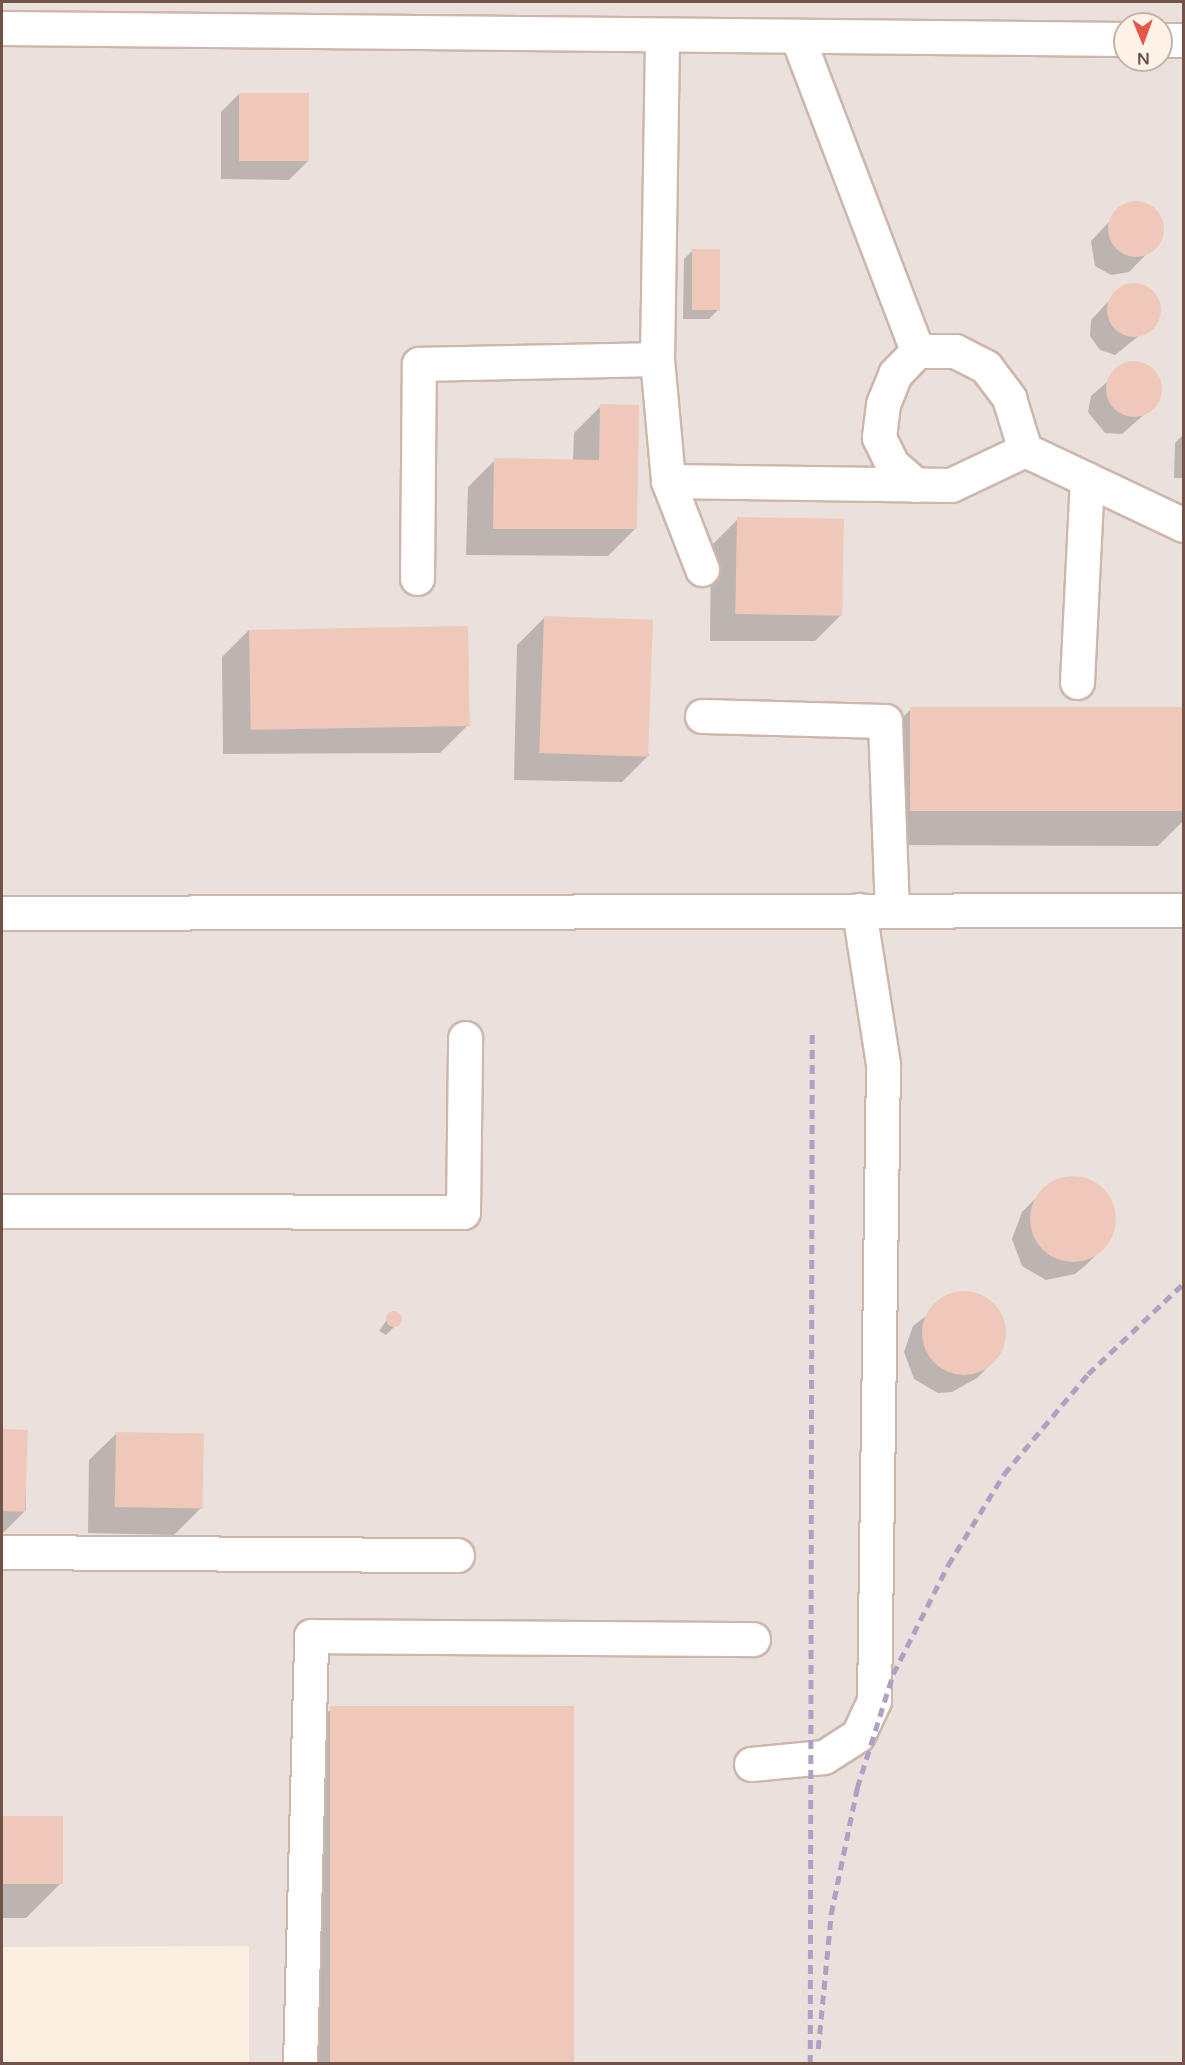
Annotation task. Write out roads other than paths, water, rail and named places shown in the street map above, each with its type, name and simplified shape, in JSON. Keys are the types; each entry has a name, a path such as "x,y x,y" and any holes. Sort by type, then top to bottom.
{"lane":[{"path":"2,28 1113,39"},
{"path":"662,35 657,360 668,481 702,569"},
{"path":"797,36 917,351"},
{"path":"916,485 892,464 879,437 883,404 896,374 917,351 956,351 986,368 1009,398 1025,450 1184,525"},
{"path":"417,578 419,364 657,360"},
{"path":"668,481 951,485 1025,450"},
{"path":"1077,682 1087,479"},
{"path":"702,716 885,721 892,910"},
{"path":"2,913 892,910 1179,902"},
{"path":"752,1764 824,1757 858,1735 874,1700 883,1064 859,910"},
{"path":"2,1211 463,1212 465,1038"},
{"path":"2,1552 457,1555"},
{"path":"300,2064 311,1636 753,1639"}],"railway":[{"path":"810,2064 812,1033"},
{"path":"818,2049 831,1914 857,1788 893,1674 948,1565 1004,1474 1088,1374 1184,1283"}]}
